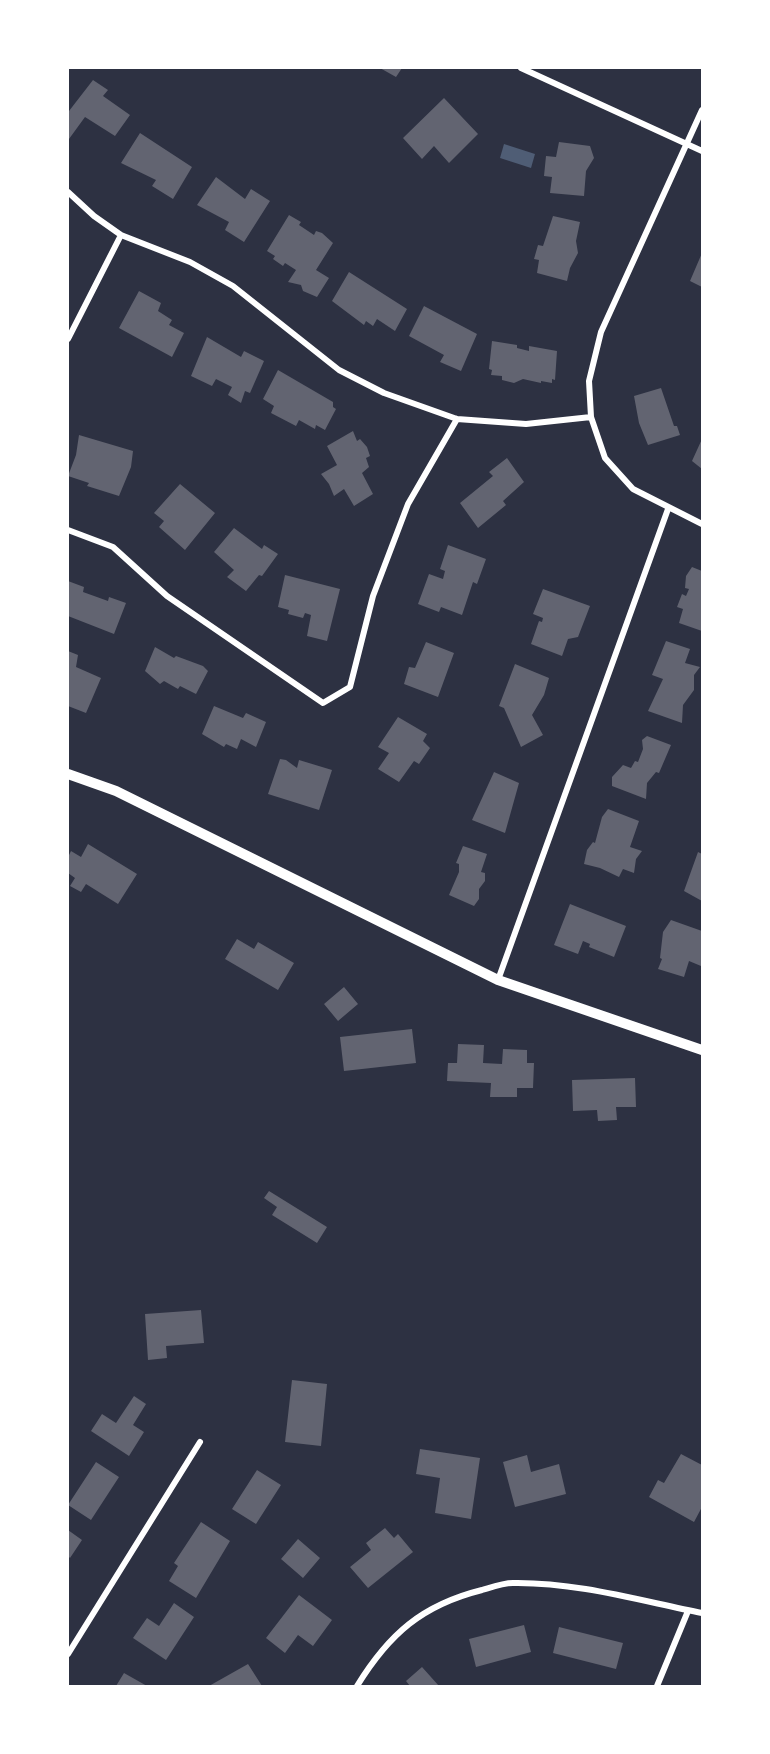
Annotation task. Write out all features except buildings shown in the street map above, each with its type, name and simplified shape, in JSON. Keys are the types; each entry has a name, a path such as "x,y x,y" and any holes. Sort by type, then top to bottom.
{"street":[{"path":"521,68 702,151"},
{"path":"702,110 601,332 589,381 591,417 605,458 633,489 668,509 702,524"},
{"path":"68,192 121,235 190,262 233,286 339,370 384,393 458,419 526,424 591,417"},
{"path":"68,339 121,235"},
{"path":"68,530 113,547 167,596 323,703 350,687 373,596 408,504 458,419"},
{"path":"498,980 668,509"},
{"path":"68,774 116,791 498,980 702,1050"},
{"path":"68,1654 200,1442"},
{"path":"357,1686 376,1655 416,1616 462,1595 512,1582 573,1587 702,1613"},
{"path":"657,1686 688,1611"}],"water":[{"path":"504,144 535,154 531,168 500,158"}]}
